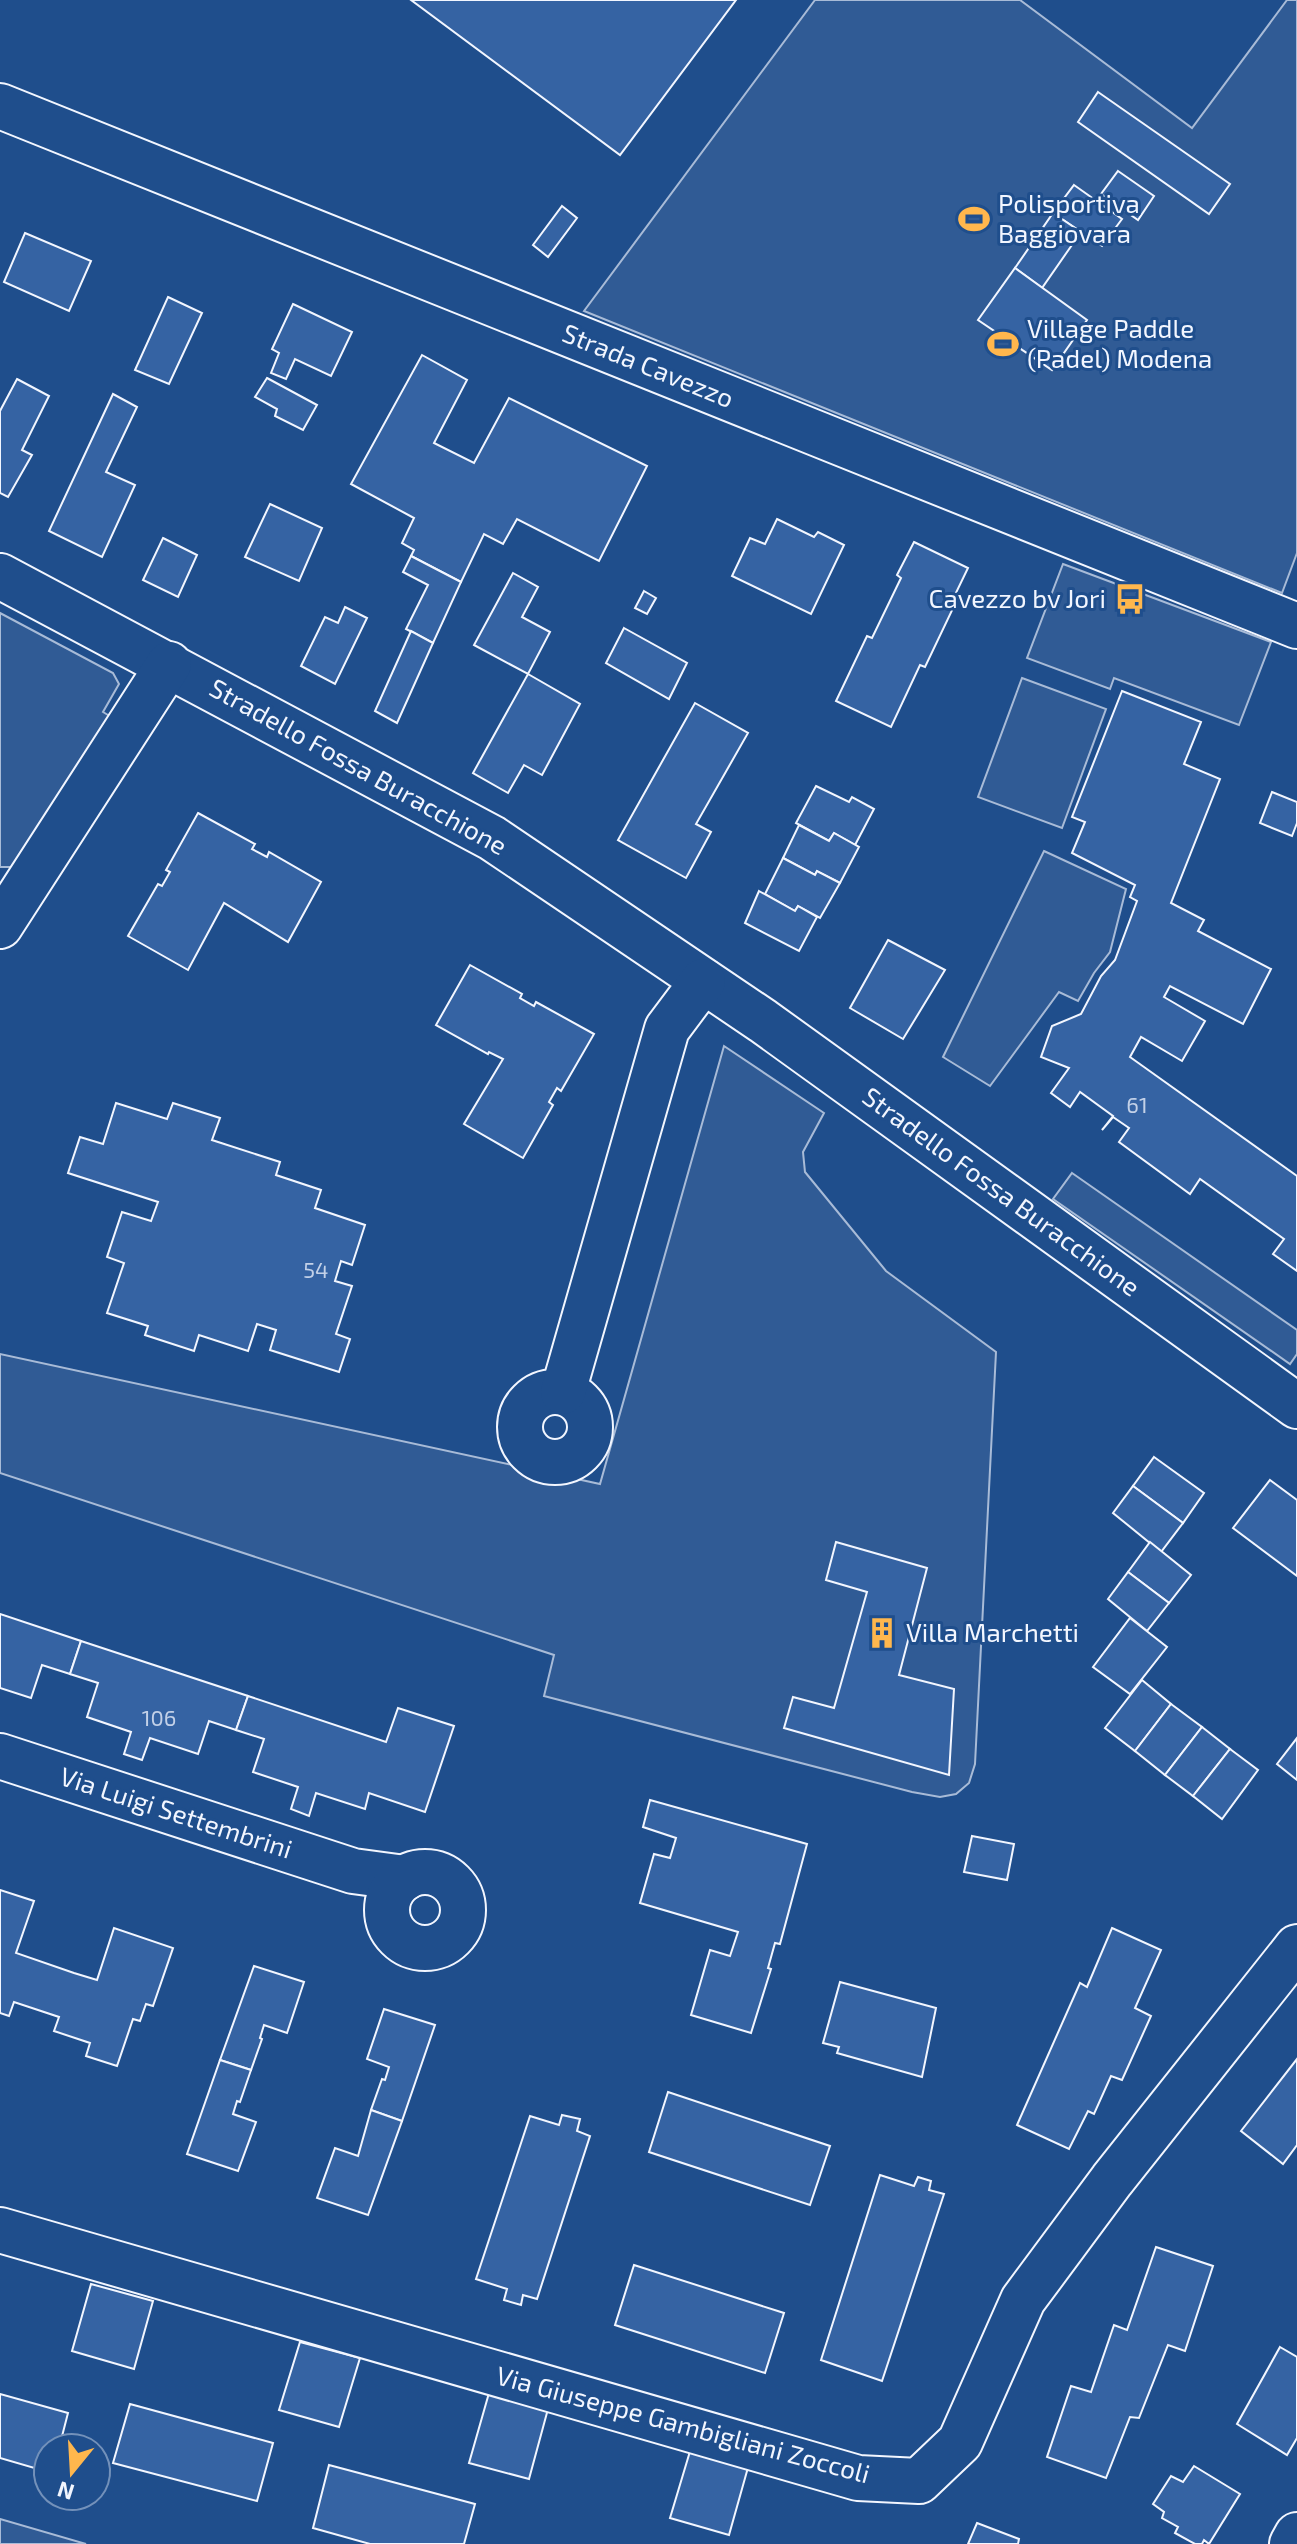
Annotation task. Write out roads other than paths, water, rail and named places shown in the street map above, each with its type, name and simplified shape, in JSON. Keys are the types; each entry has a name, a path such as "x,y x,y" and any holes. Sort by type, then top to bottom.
{"street":[{"name":"Strada Cavezzo","path":"0,106 1297,626"},
{"name":"Stradello Fossa Buracchione","path":"0,576 492,838 906,1124 1297,1406"},
{"path":"0,926 169,664"},
{"path":"563,1392 667,1029 703,981"},
{"name":"Via Luigi Settembrini","path":"0,1756 353,1871 396,1892"},
{"name":"Via Giuseppe Gambigliani Zoccoli","path":"0,2230 858,2478 919,2481 960,2442 1023,2300 1122,2168 1297,1947"},
{"path":"1292,2544 1297,2535"}],"place":[{"name":"Polisportiva Baggiovara","path":"974,219"},
{"name":"Village Paddle (Padel) Modena","path":"1003,344"},
{"name":"Cavezzo bv Jori","path":"1130,599"},
{"name":"Villa Marchetti","path":"882,1633"}]}
